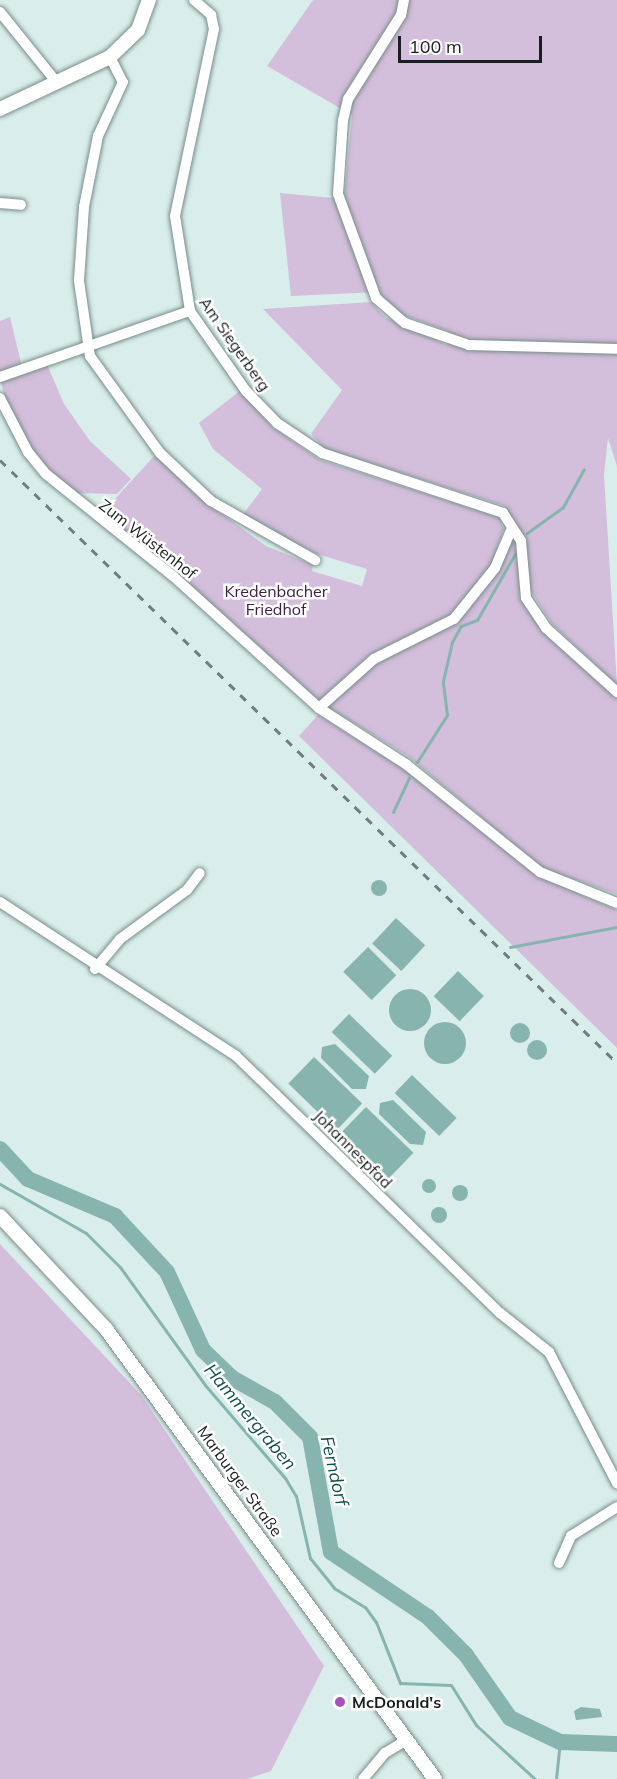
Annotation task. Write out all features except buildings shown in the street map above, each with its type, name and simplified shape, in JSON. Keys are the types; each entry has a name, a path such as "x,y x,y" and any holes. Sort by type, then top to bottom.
{"main road":[{"path":"0,109 58,84 110,57 138,30 149,0"},
{"name":"Marburger Straße","path":"0,1216 106,1329 408,1739 435,1779"}],"street":[{"name":"Am Siegerberg","path":"194,0 211,15 214,29 175,216 190,311 246,391 277,423 322,453 503,513 521,541 526,598 546,628 617,692"},
{"path":"404,0 393,30 348,99 342,130 338,194 380,305 429,335 469,345 617,349"},
{"path":"0,12 58,84"},
{"path":"110,57 123,82 98,136 84,207 79,280 88,346 118,401 160,453 211,501 315,560"},
{"path":"0,203 21,205"},
{"path":"0,377 190,311"},
{"name":"Zum Wüstenhof","path":"0,398 28,452 45,474 173,576 319,708 407,765 540,872 617,903"},
{"path":"319,708 374,659 454,619 495,568 512,528"},
{"path":"95,969 120,939 187,890 200,873"},
{"name":"Johannespfad","path":"0,902 95,969 236,1056 500,1313 549,1352 617,1483"},
{"path":"559,1563 571,1536 617,1507"},
{"path":"363,1779 385,1753 408,1739"}],"green space":[{"path":"313,0 617,0 617,466 608,438 604,475 617,685 552,624 527,585 519,596 542,632 617,698 617,894 542,868 408,756 328,707 376,663 467,613 518,531 505,506 325,449 311,434 342,390 263,309 371,302 385,317 447,345 448,331 394,312 379,292 291,296 280,193 344,199 352,115 267,66"},
{"path":"10,317 22,367 0,373 0,321"},
{"path":"46,362 64,404 90,441 131,479 117,494 72,493 45,471 9,412 0,379"},
{"name":"Kredenbacher Friedhof","path":"241,390 272,427 320,460 499,517 504,529 490,567 450,615 370,655 319,700 103,512 155,455 208,504 266,546 313,565 312,571 362,586 367,569 317,554 241,517 262,489 213,449 199,423"},
{"path":"318,715 404,769 539,877 617,910 617,1048 299,736"},
{"path":"0,1244 141,1395 324,1666 271,1771 247,1779 0,1779"}],"water":[{"path":"376,880 382,880 387,888 385,894 376,896 371,891 371,885"},
{"path":"396,918 425,945 401,971 372,944"},
{"path":"368,947 396,975 372,1000 343,972"},
{"path":"458,971 484,996 460,1021 434,996"},
{"path":"410,989 425,995 431,1010 425,1025 410,1031 395,1025 389,1010 395,995"},
{"path":"349,1014 392,1056 375,1074 332,1032"},
{"path":"445,1022 460,1028 466,1043 460,1058 445,1064 430,1058 424,1043 430,1028"},
{"path":"520,1023 527,1026 530,1033 527,1040 520,1043 513,1040 510,1033 513,1026"},
{"path":"537,1040 544,1043 547,1050 544,1057 537,1060 530,1057 527,1050 530,1043"},
{"path":"335,1044 369,1076 366,1089 352,1089 321,1058 322,1047"},
{"path":"314,1057 362,1104 336,1130 288,1084"},
{"path":"412,1075 457,1118 439,1136 395,1093"},
{"path":"393,1100 426,1132 423,1145 410,1144 379,1114 380,1103"},
{"path":"366,1107 413,1153 388,1179 340,1134"},
{"path":"426,1179 432,1179 436,1186 432,1193 426,1193 422,1189 422,1183"},
{"path":"460,1185 468,1193 460,1201 452,1193"},
{"path":"439,1207 445,1209 447,1215 445,1221 439,1223 433,1221 431,1215 433,1209"},
{"path":"581,1707 600,1709 602,1717 576,1720 574,1711"}],"waterway":[{"path":"527,533 563,507 584,469"},
{"path":"417,762 447,715 443,681 452,642 461,626 477,620 515,554"},
{"path":"393,812 409,778"},
{"path":"510,947 617,927"},
{"name":"Ferndorf","path":"0,1149 28,1179 115,1216 167,1272 203,1350 232,1378 275,1402 310,1437 331,1552 428,1617 466,1655 510,1718 560,1742 617,1744"},
{"name":"Hammergraben","path":"0,1184 86,1233 120,1267 205,1385 285,1478 296,1496 310,1558 334,1588 365,1607 376,1622 400,1683 451,1685 476,1725 535,1779"},
{"path":"556,1779 560,1742"}],"railway":[{"path":"0,460 617,1063"}],"place":[{"name":"McDonald's","path":"340,1702"}]}
